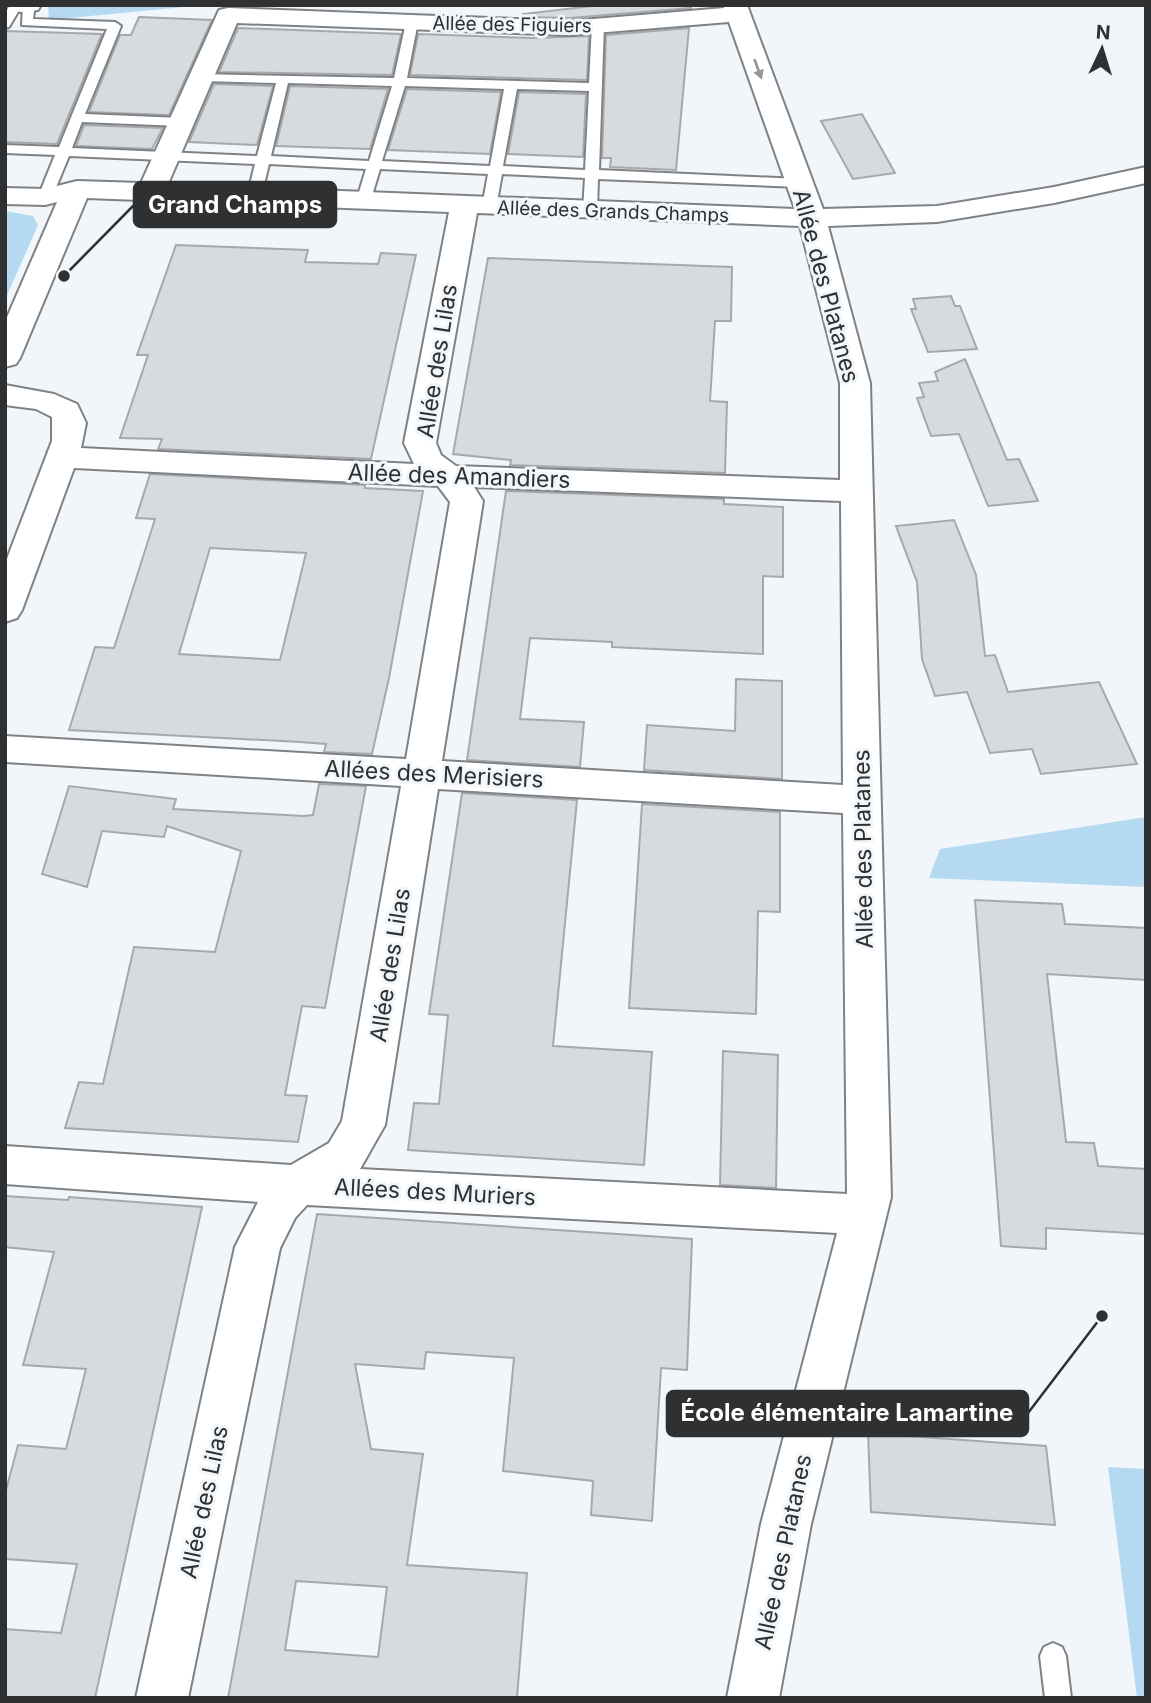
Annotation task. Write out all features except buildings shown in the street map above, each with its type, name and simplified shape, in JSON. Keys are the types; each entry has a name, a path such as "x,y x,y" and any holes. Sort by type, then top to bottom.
{"street":[{"path":"21,5 29,5"},
{"name":"Allée des Figuiers","path":"151,192 228,15 569,28 736,10"},
{"name":"Allée des Platanes","path":"736,10 805,201 855,383 869,1197 786,1524 753,1698"},
{"name":"Allée des Grands Champs","path":"5,172 151,192 363,202 590,210 805,201 937,214 1054,195 1146,175"},
{"path":"5,358 61,178"},
{"name":"Allée des Grands Champs","path":"5,196 61,178"},
{"name":"Allée des Lilas","path":"162,1698 258,1247 279,1205 297,1185 344,1156 363,1125 467,501 447,476 428,461 421,443 476,206"},
{"path":"5,395 43,401 66,411 70,423 68,441 62,457 17,546 5,610"},
{"name":"Allée des Amandiers","path":"62,457 447,476 856,491"},
{"name":"Allées des Merisiers","path":"5,750 422,772 862,800"},
{"name":"Allées des Muriers","path":"5,1165 297,1185 864,1215"}],"lane":[{"path":"5,24 16,5"},
{"path":"29,5 26,22 115,26 79,118 61,178"},
{"path":"363,202 400,81 412,22"},
{"path":"590,210 598,25"},
{"path":"202,77 597,88"},
{"path":"254,197 283,79"},
{"path":"476,206 494,171 511,85"},
{"path":"79,118 181,122"},
{"path":"5,149 61,178 166,156 591,175 805,201"},
{"path":"1053,1656 1058,1698"}],"shaded area":[{"path":"48,5 205,5 49,20"},
{"path":"5,211 33,216 38,225 5,300"},
{"path":"1146,817 1146,887 929,878 940,849"},
{"path":"1108,1467 1146,1469 1146,1698 1137,1698"}],"place":[{"name":"Grand Champs","path":"64,276"},
{"name":"École élémentaire Lamartine","path":"1102,1316"}]}
